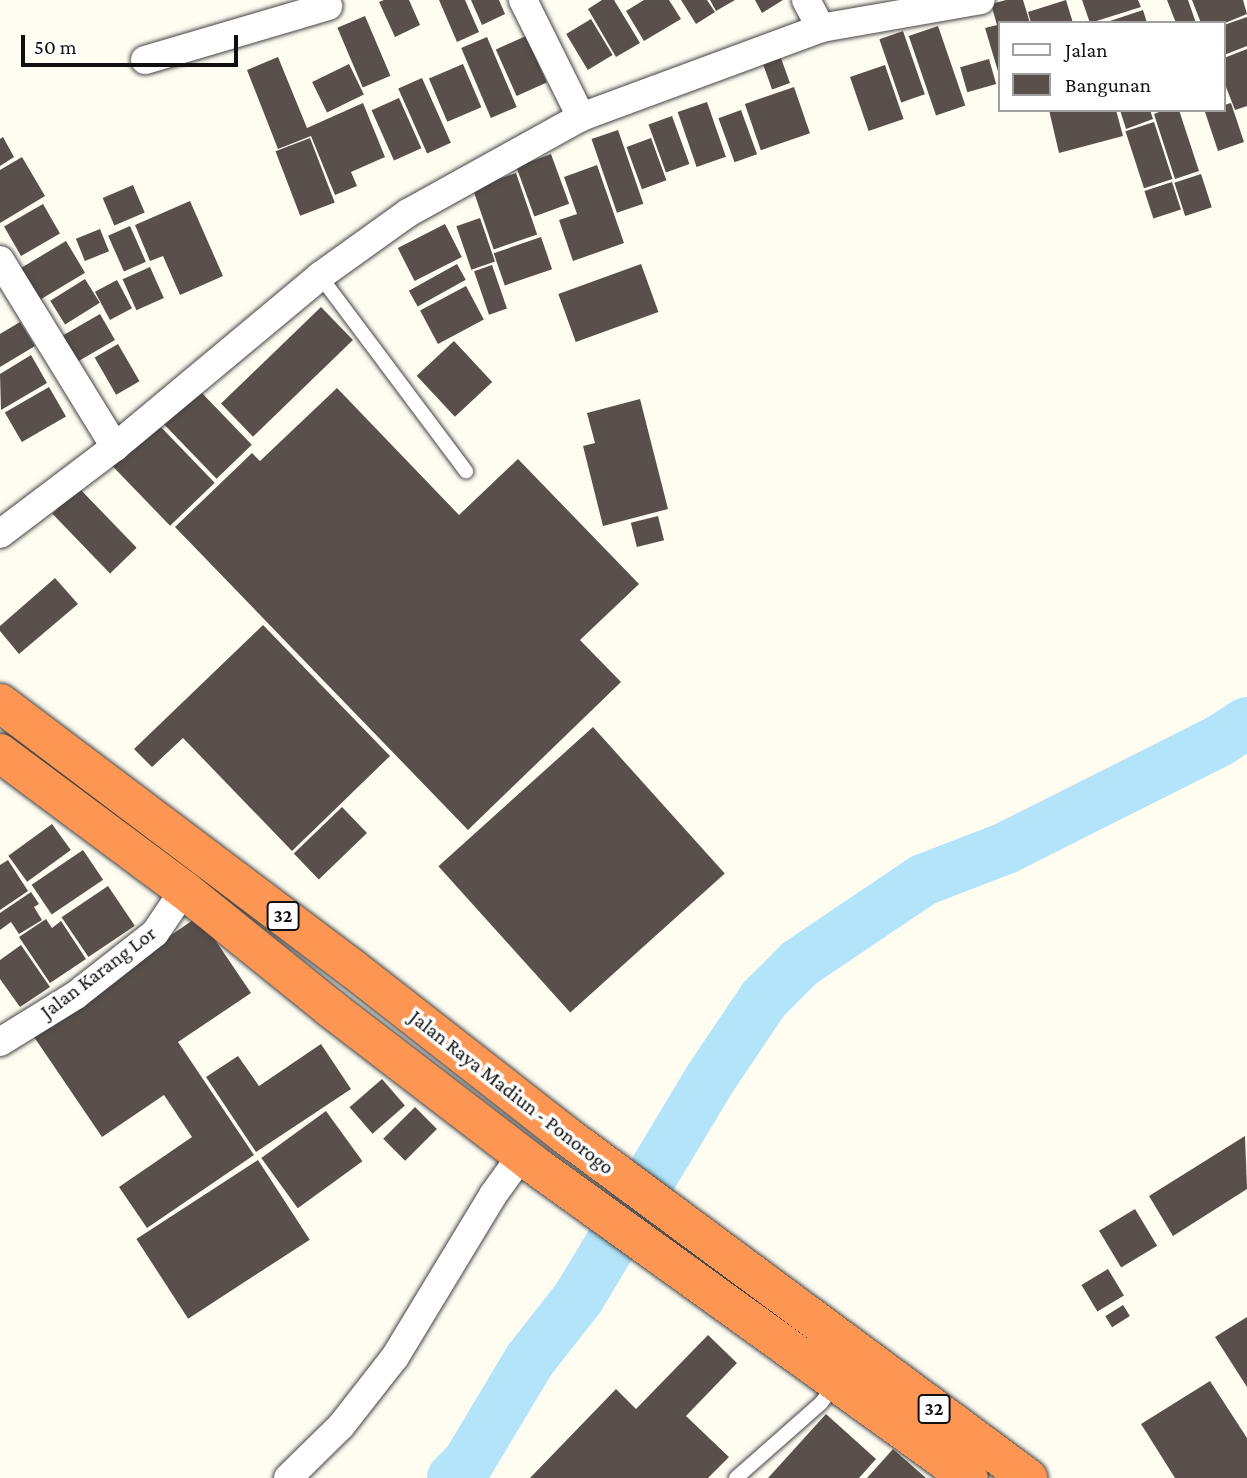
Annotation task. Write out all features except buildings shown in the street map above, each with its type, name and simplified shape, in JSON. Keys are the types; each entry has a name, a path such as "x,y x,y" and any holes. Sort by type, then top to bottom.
{"highway":[{"name":"Jalan Raya Madiun - Ponorogo","path":"0,703 354,969 564,1134 842,1363 969,1478"},
{"name":"Jalan Raya Madiun - Ponorogo","path":"0,753 184,890 330,1008 514,1173 842,1363 1028,1478"},
{"path":"330,1008 354,969"}],"street":[{"path":"523,0 581,117"},
{"path":"806,0 821,28"},
{"path":"0,534 115,447 320,276 408,213 581,117 821,28 981,0"},
{"path":"145,60 334,2"},
{"path":"0,260 115,447"},
{"name":"Jalan Karang Lor","path":"0,1042 76,995 155,933 184,890"},
{"path":"288,1478 341,1426 395,1357 514,1173"}],"lane":[{"path":"320,276 466,471"},
{"path":"736,1478 821,1403 842,1363"}],"waterway":[{"path":"453,1478 468,1463 529,1361 579,1297 710,1079 763,1000 800,963 923,880 1006,848 1219,741 1247,723"}]}
